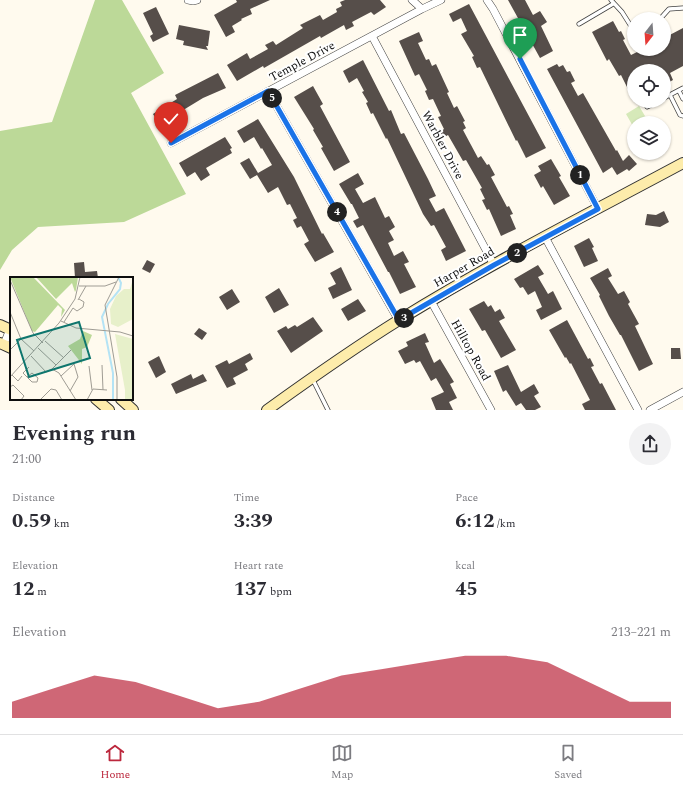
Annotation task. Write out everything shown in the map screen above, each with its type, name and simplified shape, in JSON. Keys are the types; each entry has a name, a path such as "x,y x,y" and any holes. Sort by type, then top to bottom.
{"main road":[{"name":"Harper Road","path":"267,410 312,377 399,320 431,301 545,237 683,163"},
{"path":"0,325 10,329"},
{"path":"97,400 109,410"},
{"path":"122,400 133,410"}],"street":[{"path":"188,0 197,0"},
{"path":"412,0 422,9"},
{"name":"Temple Drive","path":"171,143 441,0"},
{"path":"486,0 493,9 598,209"},
{"name":"Warbler Drive","path":"372,36 494,265"},
{"path":"268,91 399,320"},
{"path":"545,237 638,410"},
{"name":"Hilltop Road","path":"431,301 491,410"},
{"path":"5,345 10,329"},
{"path":"650,410 683,392"}],"lane":[{"path":"579,24 612,2 622,12 627,20"},
{"path":"667,12 670,9 683,8"},
{"path":"671,95 683,88"},
{"path":"679,91 683,99"},
{"path":"671,97 680,115 683,116"},
{"path":"312,377 328,410"}],"green space":[{"path":"95,0 122,0 164,73 131,93 186,194 124,222 38,227 12,250 0,270 0,131 52,122"},
{"path":"636,108 640,108 645,116 627,116 626,114"}],"building":[{"path":"236,0 270,0 250,9 252,14 241,19 242,20 232,26 235,32 226,37 214,15 237,2"},
{"path":"345,0 380,0 386,7 374,15 371,12 352,22 354,26 346,30 344,25 321,38 320,36 264,68 263,66 237,81 227,65 247,53 250,59 268,49 265,45 273,41 276,45 303,28 300,25 320,15 323,20 337,12 336,9 342,6 340,2"},
{"path":"508,0 525,0 533,15 540,11 547,22 541,26 553,51 540,58"},
{"path":"469,4 546,148 526,158 517,140 516,141 480,67 477,68 472,57 474,56 461,34 467,31 461,18 453,22 449,14"},
{"path":"156,7 169,34 153,42 150,36 153,34 143,13"},
{"path":"613,21 625,39 623,40 627,48 627,56 671,56 671,34 683,28 683,66 671,72 671,64 627,64 627,87 621,75 619,76 609,59 607,61 592,32"},
{"path":"179,25 210,31 208,46 206,46 208,50 183,45 184,41 176,39"},
{"path":"419,32 423,41 418,43 426,60 429,59 432,66 436,64 449,92 447,93 454,108 457,106 465,121 463,122 466,128 463,130 478,158 481,156 487,165 489,164 495,175 491,177 507,207 509,206 513,214 510,215 516,229 501,236 489,209 487,210 482,200 485,199 480,189 482,188 466,160 463,161 448,135 443,138 440,132 444,129 438,117 441,116 433,99 429,100 425,91 427,90 419,74 415,76 399,41"},
{"path":"363,60 389,111 391,110 401,134 404,133 428,179 436,196 429,199 436,212 444,208 466,251 446,261 441,250 446,247 434,225 431,226 423,214 387,138 386,139 373,113 371,114 366,103 368,102 362,92 364,91 357,78 349,83 343,71"},
{"path":"557,64 559,67 563,65 567,72 570,71 575,81 571,83 578,96 583,93 623,161 627,157 627,160 633,160 637,164 629,171 627,169 617,175 612,167 603,173 547,69"},
{"path":"218,73 226,88 203,98 180,112 182,115 161,127 153,114 177,99 175,95"},
{"path":"313,86 323,104 320,106 350,162 334,171 321,148 323,147 313,130 314,129 294,97"},
{"path":"258,119 294,177 322,234 323,233 334,252 315,262 304,244 309,241 301,226 297,228 293,220 297,218 290,204 287,205 278,187 268,193 257,175 250,179 240,163 249,158 258,173 272,165 254,137 244,143 237,131"},
{"path":"225,137 232,148 230,149 232,153 206,168 210,175 201,181 195,172 187,177 179,163"},
{"path":"551,159 570,196 554,205 543,186 541,188 534,175 541,171 538,166"},
{"path":"358,173 364,184 355,189 363,203 375,197 385,218 389,216 395,227 389,231 394,240 388,243 394,256 403,251 409,262 404,264 416,287 400,294 363,225 357,228 353,221 359,218 339,184"},
{"path":"664,211 669,222 660,227 645,225 647,214 656,215"},
{"path":"589,238 594,247 592,248 598,261 584,267 574,246"},
{"path":"147,260 155,264 150,273 142,269"},
{"path":"84,262 85,272 97,271 98,277 75,277 74,263"},
{"path":"538,265 544,274 538,277 548,294 553,291 562,309 541,320 536,310 542,307 535,291 528,295 523,287 520,288 514,279"},
{"path":"341,267 352,290 333,299 328,288 336,284 330,273"},
{"path":"608,268 612,276 608,278 618,294 624,291 630,302 628,304 639,324 635,326 653,364 639,371 590,278"},
{"path":"279,288 289,305 274,313 265,297"},
{"path":"232,289 240,302 227,310 219,297"},
{"path":"358,299 366,311 348,321 341,309"},
{"path":"484,301 488,307 491,305 495,312 500,309 505,318 499,321 516,350 501,358 485,330 482,331 469,309"},
{"path":"313,317 323,331 291,353 277,331 286,326 288,329 295,325 297,327"},
{"path":"567,320 588,359 590,358 594,366 591,367 600,384 602,383 616,410 585,410 582,404 590,400 571,363 570,364 566,357 565,358 549,330"},
{"path":"199,328 207,333 202,340 194,334"},
{"path":"425,333 429,342 425,343 434,363 440,359 454,382 450,384 457,398 449,402 453,410 436,410 431,398 444,392 436,378 431,381 420,361 416,363 414,360 405,364 398,351 408,346 406,342"},
{"path":"671,348 680,348 681,359 671,359"},
{"path":"250,353 253,359 245,364 248,370 233,378 236,384 227,388 215,366 227,360 229,364"},
{"path":"159,356 166,372 156,378 148,362"},
{"path":"508,365 521,392 534,384 539,393 534,396 541,407 535,410 526,410 521,403 516,406 506,390 503,392 494,371"},
{"path":"191,374 193,379 203,374 207,381 176,394 171,384"}],"route":[{"path":"171,143 268,91 399,320 494,265 598,209 520,59"}]}
